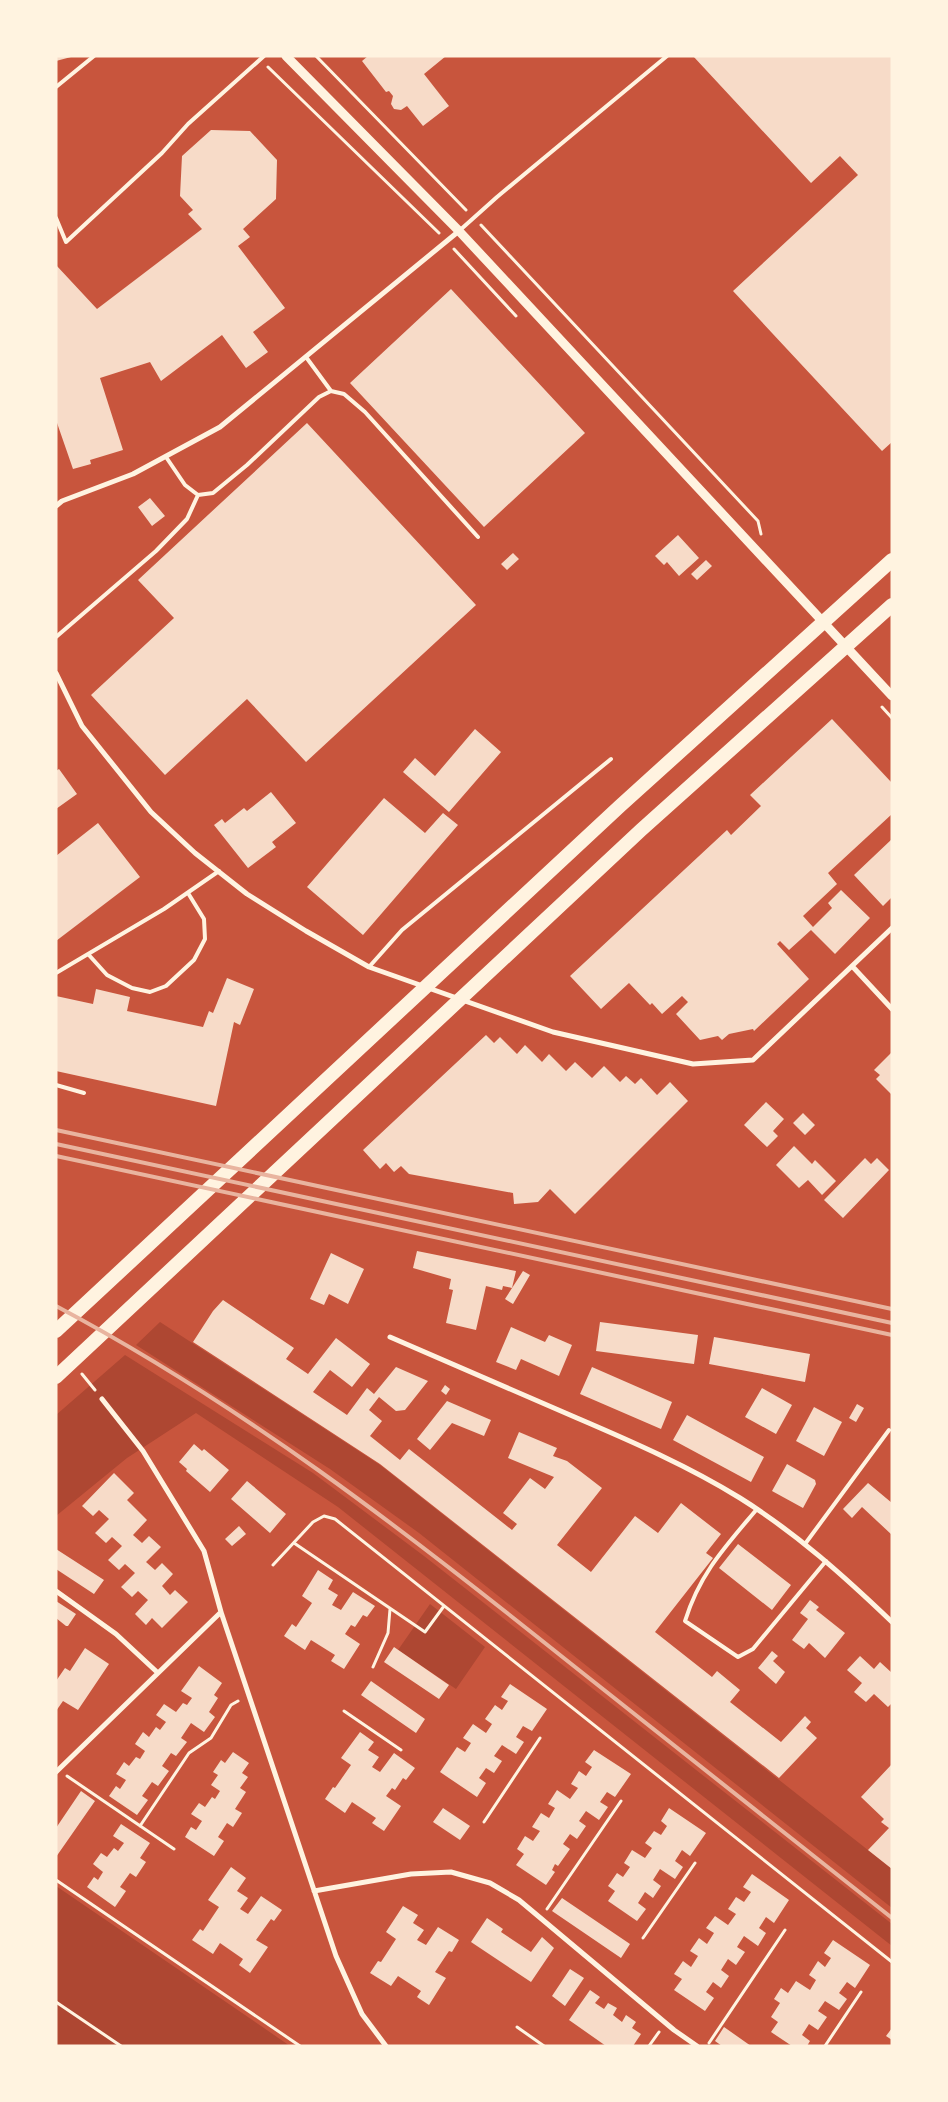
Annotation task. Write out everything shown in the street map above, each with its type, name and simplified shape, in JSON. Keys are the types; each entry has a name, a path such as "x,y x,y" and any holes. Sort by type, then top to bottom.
{"highway":[{"path":"56,1331 620,806 892,560"},
{"path":"56,1377 641,830 892,605"}],"street":[{"path":"286,56 459,231 892,696"},
{"path":"56,506 62,501 133,474 220,427 459,231"},
{"path":"56,673 82,726 152,812 248,894 297,926 369,967 553,1032 693,1064 753,1060 892,928"},
{"path":"852,966 892,1009"},
{"path":"390,1337 654,1452 699,1474 757,1509 805,1544 892,1622"},
{"path":"102,1399 143,1451 204,1551 221,1612 336,1956 362,2014 386,2046"},
{"path":"56,1591 116,1634 158,1673"},
{"path":"57,1771 221,1612"},
{"path":"314,1891 411,1874 451,1872 490,1883 518,1900 541,1918 674,2030 697,2046"}],"lane":[{"path":"56,87 94,56"},
{"path":"459,231 667,56"},
{"path":"56,218 66,242 162,153 188,124 262,58"},
{"path":"306,357 332,390 344,394 365,412 478,537"},
{"path":"166,457 185,485 198,495 213,493 247,465 319,397 332,390"},
{"path":"56,638 156,551 187,519 198,495"},
{"path":"369,967 402,930 611,759"},
{"path":"56,973 219,871"},
{"path":"88,954 107,975 132,988 150,992 166,986 194,960 205,939 204,919 188,892"},
{"path":"56,1084 84,1093"},
{"path":"805,1544 889,1430"},
{"path":"757,1509 716,1558 693,1594 685,1621 738,1657 754,1649 826,1561"}],"path":[{"path":"316,56 473,218 758,520 761,534 768,541"},
{"path":"262,58 447,242"},
{"path":"274,1565 313,1522 324,1516 335,1519 892,1962"},
{"path":"294,1543 425,1632 444,1606"},
{"path":"373,1667 388,1633 390,1608"},
{"path":"140,1826 189,1753 211,1738 230,1704 249,1695"},
{"path":"344,1711 400,1750"},
{"path":"484,1822 540,1738"},
{"path":"57,1771 174,1849"},
{"path":"541,1918 621,1801"},
{"path":"643,1938 695,1862"},
{"path":"56,1880 300,2046"},
{"path":"707,2046 785,1930"},
{"path":"825,2046 861,1992"},
{"path":"56,2002 120,2046"},
{"path":"517,2027 544,2046"}],"shaded area":[{"path":"160,1322 380,1465 892,1869 892,1908 419,1533 330,1469 136,1345"},
{"path":"125,1355 313,1473 424,1556 892,1924 892,1946 338,1507 196,1413 127,1458 56,1516 56,1415"},
{"path":"430,1604 485,1647 456,1689 398,1650"},
{"path":"56,1886 261,2026 290,2046 56,2046"}],"building":[{"path":"56,56 71,56 71,57 56,61"},
{"path":"368,56 446,56 424,74 449,106 423,126 407,106 401,110 394,109 391,104 393,96 389,91 386,92 362,61"},
{"path":"693,56 892,56 892,442 882,451 733,291 858,175 840,156 811,183"},
{"path":"211,130 250,131 277,160 276,199 243,229 250,237 238,246 285,308 253,332 268,352 246,368 222,335 161,381 150,362 100,378 123,450 90,460 91,464 73,469 56,420 56,265 97,309 202,229 188,214 193,210 180,196 182,156"},
{"path":"451,289 585,433 484,527 350,383"},
{"path":"307,423 476,605 306,762 247,699 165,775 91,695 174,618 138,580"},
{"path":"150,498 165,516 152,526 138,507"},
{"path":"678,535 699,558 679,576 667,562 664,565 655,556"},
{"path":"513,553 519,559 507,570 501,564"},
{"path":"706,560 712,566 697,580 691,574"},
{"path":"832,719 892,783 892,814 828,873 837,884 803,916 813,927 832,908 828,903 841,890 870,918 835,954 811,930 789,950 780,941 777,944 809,979 754,1031 753,1029 729,1034 722,1040 718,1036 700,1040 676,1014 688,1002 682,996 662,1014 652,1003 650,1005 629,983 601,1009 570,976 727,830 731,835 761,806 750,795"},
{"path":"475,729 501,752 449,812 403,772 415,758 435,776"},
{"path":"59,769 77,794 56,809 56,771"},
{"path":"271,792 296,823 272,842 276,847 248,868 214,825 222,819 225,823 244,808 247,811"},
{"path":"384,798 425,833 443,813 458,825 363,935 307,887"},
{"path":"98,823 140,877 56,941 56,856"},
{"path":"892,839 892,897 883,906 854,875"},
{"path":"227,978 254,989 240,1025 234,1022 216,1106 56,1071 56,996 93,1004 96,989 130,997 127,1011 203,1027 209,1011 213,1013"},
{"path":"486,1035 494,1043 500,1037 517,1054 525,1045 542,1062 549,1054 566,1071 575,1062 592,1078 604,1066 620,1082 626,1076 635,1084 641,1078 657,1095 670,1082 688,1101 575,1214 550,1189 538,1202 514,1204 513,1193 409,1174 401,1166 394,1172 386,1163 380,1169 363,1150"},
{"path":"892,1052 892,1095 876,1079 880,1075 874,1070"},
{"path":"766,1102 784,1119 773,1131 778,1136 767,1147 744,1125"},
{"path":"803,1113 815,1125 805,1135 793,1123"},
{"path":"794,1146 812,1164 815,1160 836,1181 822,1195 808,1180 799,1188 776,1165"},
{"path":"865,1158 871,1164 877,1158 889,1170 843,1218 824,1200"},
{"path":"417,1251 516,1271 512,1288 503,1286 502,1290 486,1286 476,1330 446,1323 453,1290 449,1289 451,1279 413,1268"},
{"path":"331,1253 364,1269 348,1304 329,1294 324,1305 310,1299"},
{"path":"523,1271 530,1275 513,1304 505,1299"},
{"path":"223,1300 294,1348 286,1359 308,1374 336,1338 370,1364 352,1387 330,1370 313,1392 347,1415 367,1388 374,1394 396,1367 428,1381 405,1410 396,1411 379,1397 369,1410 382,1421 370,1436 400,1460 409,1449 512,1530 517,1524 503,1513 530,1478 545,1489 554,1477 508,1458 519,1432 557,1448 553,1456 567,1461 602,1488 557,1545 591,1572 635,1516 658,1533 681,1503 721,1534 706,1553 713,1558 655,1632 712,1677 717,1671 740,1690 730,1702 781,1742 805,1716 811,1722 806,1728 817,1738 779,1778 380,1464 193,1342 213,1311"},
{"path":"600,1322 698,1335 694,1364 596,1351"},
{"path":"511,1327 545,1342 549,1335 572,1345 559,1376 521,1359 516,1370 496,1362"},
{"path":"714,1337 810,1354 805,1382 709,1364"},
{"path":"592,1367 672,1402 661,1429 580,1394"},
{"path":"445,1385 450,1389 446,1395 441,1391"},
{"path":"762,1388 792,1405 776,1434 745,1417"},
{"path":"447,1401 491,1420 484,1436 452,1423 430,1450 417,1439"},
{"path":"857,1404 864,1408 856,1422 849,1418"},
{"path":"814,1407 842,1422 824,1456 796,1441"},
{"path":"687,1415 764,1457 751,1482 673,1440"},
{"path":"194,1444 202,1451 204,1449 229,1470 210,1492 186,1471 187,1469 179,1462"},
{"path":"787,1464 815,1480 816,1484 803,1508 772,1491"},
{"path":"114,1473 134,1493 127,1500 147,1520 133,1535 142,1543 149,1536 161,1547 146,1562 155,1570 162,1563 173,1574 162,1586 170,1595 175,1590 188,1602 162,1628 152,1618 146,1625 135,1614 148,1600 138,1591 132,1597 121,1587 135,1573 125,1564 119,1570 108,1560 122,1546 112,1537 106,1543 95,1533 109,1519 99,1510 93,1516 82,1506"},
{"path":"247,1481 286,1514 270,1533 231,1499"},
{"path":"868,1483 892,1503 892,1535 862,1507 852,1518 843,1509"},
{"path":"239,1526 246,1534 232,1546 225,1539"},
{"path":"738,1544 791,1585 772,1610 719,1568"},
{"path":"56,1549 104,1580 94,1594 56,1569"},
{"path":"318,1570 333,1580 328,1589 338,1595 332,1605 341,1610 353,1592 375,1606 367,1617 363,1615 355,1627 351,1625 345,1634 360,1644 344,1669 331,1661 335,1655 311,1640 305,1650 284,1636 292,1624 296,1627 312,1603 302,1596"},
{"path":"810,1600 819,1607 816,1610 845,1633 825,1658 809,1643 804,1649 792,1640 808,1619 800,1613"},
{"path":"56,1601 76,1614 68,1626 56,1618"},
{"path":"394,1647 449,1685 439,1699 384,1662"},
{"path":"85,1648 109,1664 78,1710 63,1701 56,1711 56,1681 65,1668 70,1671"},
{"path":"772,1651 778,1656 773,1661 785,1672 776,1684 758,1668"},
{"path":"860,1656 874,1669 880,1662 892,1673 892,1703 888,1707 874,1694 866,1702 854,1692 862,1683 847,1670"},
{"path":"199,1666 222,1683 214,1695 218,1698 209,1712 215,1717 204,1732 191,1723 181,1738 187,1742 176,1756 171,1753 162,1766 169,1771 158,1786 152,1782 142,1796 148,1800 137,1815 109,1796 116,1786 120,1789 126,1780 116,1774 124,1762 129,1766 136,1757 140,1759 145,1751 135,1744 143,1732 149,1737 156,1727 160,1730 166,1722 156,1715 164,1704 176,1712 183,1703 187,1705 192,1698 181,1691"},
{"path":"371,1681 425,1719 416,1733 361,1695"},
{"path":"510,1684 547,1709 532,1731 523,1726 516,1737 524,1742 516,1754 502,1745 494,1756 502,1761 494,1773 486,1768 479,1778 486,1783 477,1797 440,1772 457,1747 465,1752 471,1743 463,1738 473,1724 486,1733 492,1724 485,1719 495,1705 502,1710 508,1701 501,1697"},
{"path":"360,1732 374,1742 368,1750 379,1757 372,1767 380,1772 394,1753 415,1768 406,1780 403,1778 395,1790 392,1788 386,1796 401,1806 384,1831 372,1823 376,1818 352,1802 345,1813 325,1799 351,1765 341,1758"},
{"path":"594,1750 631,1774 615,1797 607,1792 600,1802 608,1807 599,1820 586,1811 579,1821 586,1826 577,1839 570,1834 563,1844 570,1849 558,1866 555,1864 552,1870 555,1872 546,1885 516,1865 524,1854 517,1849 525,1836 533,1841 540,1831 532,1827 541,1813 549,1818 555,1808 548,1804 557,1790 570,1799 578,1788 571,1784 579,1771 586,1776 592,1767 585,1762"},
{"path":"233,1752 249,1763 242,1773 248,1777 240,1788 246,1792 235,1809 242,1813 233,1827 227,1823 218,1837 224,1841 214,1856 185,1837 191,1827 196,1830 202,1821 191,1814 199,1803 205,1807 212,1797 215,1799 220,1791 211,1785 218,1775 213,1772 221,1760 225,1763"},
{"path":"892,1764 892,1869 868,1850 889,1828 881,1822 884,1819 861,1797"},
{"path":"81,1791 95,1801 56,1857 56,1828"},
{"path":"443,1808 470,1826 460,1840 433,1822"},
{"path":"669,1808 706,1833 690,1856 682,1850 675,1861 683,1867 675,1879 660,1869 653,1880 661,1886 653,1898 645,1892 638,1903 646,1909 637,1921 608,1901 615,1891 608,1886 617,1873 623,1877 630,1867 624,1863 632,1850 645,1858 652,1848 645,1843 654,1831 661,1835 667,1826 661,1821"},
{"path":"121,1824 150,1843 140,1858 146,1862 136,1877 130,1873 120,1887 126,1891 115,1907 87,1887 94,1877 98,1880 103,1872 93,1864 101,1853 107,1857 114,1848 118,1851 124,1843 113,1836"},
{"path":"231,1867 246,1878 237,1891 248,1898 240,1909 248,1914 261,1896 282,1910 274,1921 271,1919 256,1940 268,1947 250,1973 239,1965 243,1959 220,1943 213,1954 192,1940 200,1929 203,1931 219,1907 208,1900"},
{"path":"752,1874 789,1900 774,1923 766,1917 759,1928 766,1933 758,1946 744,1936 737,1947 745,1952 736,1965 728,1959 721,1970 729,1976 721,1988 713,1982 706,1992 714,1998 705,2011 674,1990 682,1979 674,1974 683,1961 691,1967 698,1956 690,1951 699,1938 707,1944 714,1933 706,1928 715,1916 728,1925 736,1914 728,1909 736,1897 744,1902 751,1892 743,1887"},
{"path":"562,1898 630,1944 621,1958 552,1911"},
{"path":"403,1906 418,1915 413,1923 424,1930 417,1940 426,1945 438,1927 459,1940 452,1952 449,1951 435,1972 446,1978 429,2005 417,1997 421,1991 398,1976 391,1986 370,1973 378,1961 381,1962 396,1939 386,1932"},
{"path":"487,1918 503,1929 501,1932 531,1952 542,1937 554,1948 531,1982 471,1942"},
{"path":"833,1940 870,1965 855,1988 847,1982 839,1993 847,1999 839,2010 825,2001 818,2011 827,2017 818,2030 809,2024 802,2035 810,2041 807,2046 792,2046 771,2032 778,2022 771,2017 780,2003 774,1999 781,1988 788,1993 796,1981 810,1990 816,1980 809,1975 818,1961 825,1967 831,1958 824,1953"},
{"path":"570,1969 584,1978 565,2006 552,1996"},
{"path":"590,1990 600,1997 595,2003 604,2009 608,2003 617,2008 613,2015 622,2022 626,2015 636,2022 632,2028 641,2034 633,2046 606,2046 569,2020"},
{"path":"724,2027 751,2046 722,2046 715,2041"},
{"path":"892,2028 892,2040 886,2036"}],"railway":[{"path":"56,1130 892,1309"},
{"path":"56,1144 892,1323"},
{"path":"56,1156 892,1335"},
{"path":"56,1306 190,1384 319,1470 443,1563 892,1918"}]}
